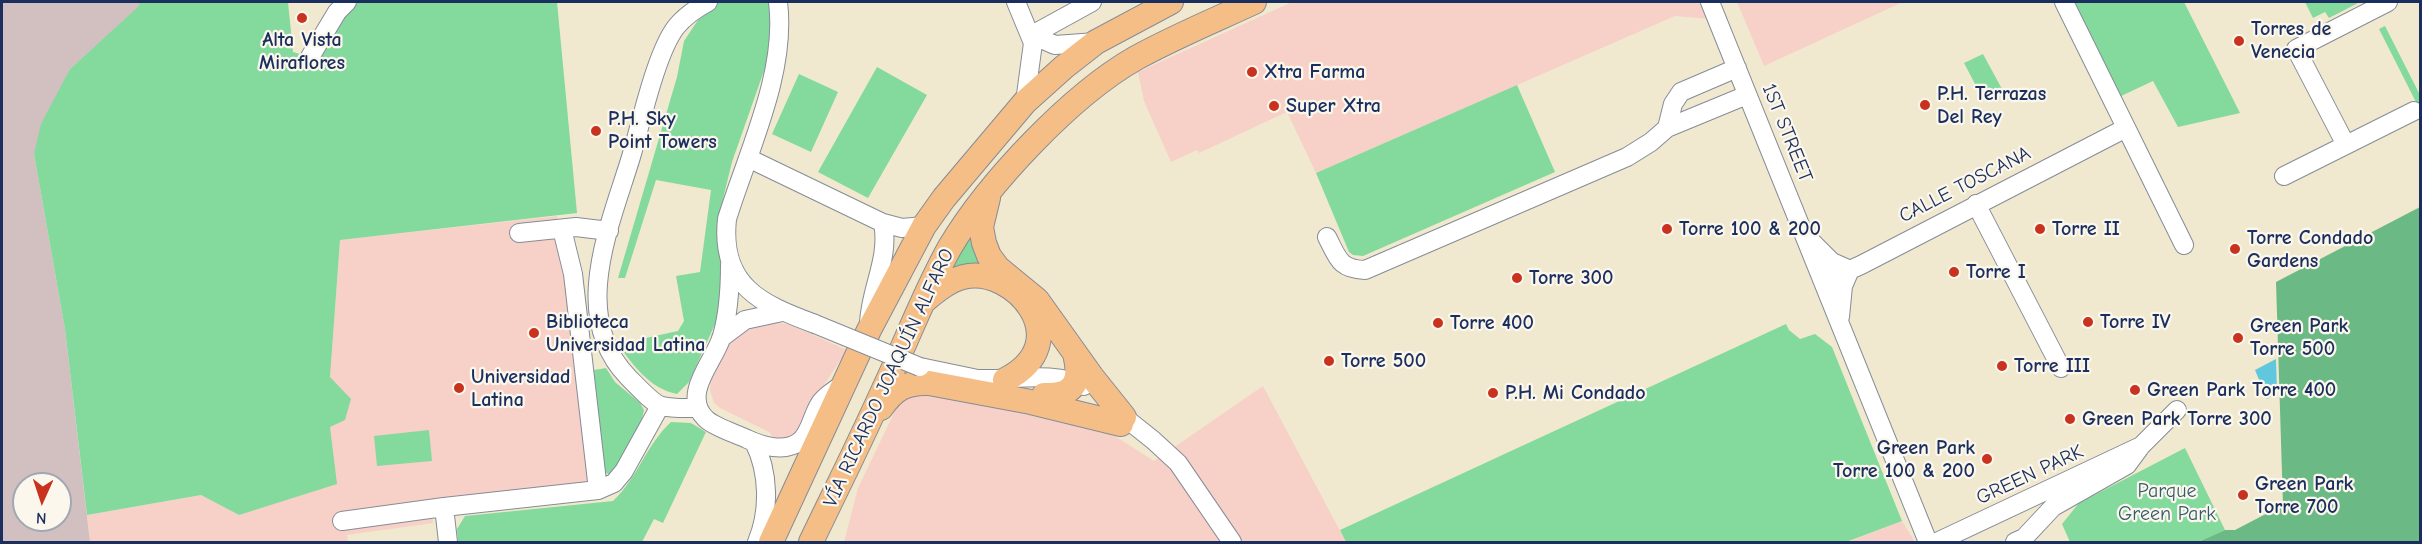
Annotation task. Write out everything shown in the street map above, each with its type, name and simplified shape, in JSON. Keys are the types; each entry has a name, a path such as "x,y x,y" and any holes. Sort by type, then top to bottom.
{"main road":[{"name":"VÍA RICARDO JOAQUÍN ALFARO","path":"771,543 868,330 924,226 974,160 1025,102 1096,42 1171,2"},
{"name":"VÍA RICARDO JOAQUÍN ALFARO","path":"811,543 861,441 936,272 990,190 1036,140 1088,92 1111,75 1136,58 1254,2"},
{"path":"990,190 981,227 989,256 998,268 1037,300 1122,420"},
{"path":"924,302 946,284 972,276 991,278 1017,294 1033,313 1040,338 1035,354 1027,366 1005,380"},
{"path":"1044,395 1064,394 1070,390 1076,382 1078,370 1076,354"},
{"path":"861,441 891,394 907,385 920,383 1122,420"}],"street":[{"path":"310,57 337,12 347,2"},
{"path":"699,408 660,406 619,368 607,350 601,333 597,309 598,281 609,231 667,43 676,27 698,7 708,2"},
{"path":"778,2 780,17 778,59 727,219 725,239 730,262 730,287 722,338 701,379 697,394 699,408 707,420 754,442 782,447 799,442 806,433 820,403 846,382"},
{"path":"1016,2 1032,35 1033,55 1025,102"},
{"path":"1032,35 1092,2"},
{"name":"1ST STREET","path":"1710,2 1928,543"},
{"path":"2064,2 2184,245"},
{"path":"2346,146 2296,49 2388,2"},
{"path":"1032,35 1055,45 1096,42"},
{"path":"1667,128 1673,104 1681,92 1737,68"},
{"path":"1327,237 1341,263 1351,269 1365,270 1627,157 1651,142 1667,128 1747,95"},
{"path":"2284,176 2414,111"},
{"name":"CALLE TOSCANA","path":"1823,282 2126,128"},
{"path":"748,158 883,224 902,228 924,226"},
{"path":"1976,204 2061,368"},
{"path":"868,330 872,293 885,252 886,239 883,224"},
{"path":"519,234 588,227 609,231"},
{"path":"562,229 573,274 598,490"},
{"path":"1804,235 1832,262 1850,270 1843,286 1839,322"},
{"path":"730,262 750,291 763,302 782,312 920,367 1044,395 1122,420"},
{"path":"576,310 597,309"},
{"path":"722,338 745,320 782,312"},
{"path":"980,379 1050,378 1076,382 1097,395 1122,420 1154,440 1178,463 1232,543"},
{"path":"342,521 598,490 614,483 624,471 660,406"},
{"name":"GREEN PARK","path":"2019,540 2053,507 2127,465 2141,446 2177,410"},
{"path":"754,442 762,457 766,481 765,517 757,543"},
{"name":"GREEN PARK","path":"1937,543 2141,446"},
{"path":"444,507 448,543"},
{"path":"2010,509 2019,540"}],"shaded area":[{"path":"2,2 139,2 140,6 70,69 34,154 65,329 90,542 2,542"},
{"path":"1292,2 1704,2 1710,19 1675,16 1316,173 1287,112 1199,153 1197,150 1171,162 1144,101 1138,72"},
{"path":"1737,2 1903,2 1764,66"},
{"name":"Universidad Latina","path":"557,216 590,486 432,509 433,523 347,535 348,542 90,542 87,515 201,495 239,515 330,426 330,377 340,240"},
{"path":"773,321 793,326 847,350 814,400 797,432 781,440 720,408 714,403 710,390 711,379 728,344 742,330"},
{"path":"1263,386 1346,542 844,542 858,488 902,396 930,393 1044,411 1115,436 1154,461"},
{"path":"1902,521 1915,542 1850,541"}],"green space":[{"path":"139,2 288,2 293,52 310,57 347,2 557,2 577,213 340,240 330,377 351,399 345,420 330,427 337,484 239,515 201,495 87,515 65,329 34,154 41,124 70,69 139,6"},
{"path":"719,2 769,2 771,27 766,65 732,162 722,203 718,241 724,275 720,313 689,382 677,394 650,382 618,344 678,331 684,321 676,276 700,272 711,190 656,180 625,278 618,278 677,77 684,41 700,17"},
{"path":"2072,2 2184,2 2240,113 2178,127 2153,81 2119,97"},
{"path":"2305,2 2360,2 2329,18 2325,12 2313,18"},
{"path":"2385,26 2420,95 2420,110 2379,29"},
{"path":"1983,54 2002,89 1983,99 1964,63"},
{"path":"877,67 927,95 868,198 818,172"},
{"path":"799,74 838,92 811,152 772,134"},
{"path":"1517,85 1555,172 1363,256 1349,252 1316,173"},
{"path":"2420,207 2420,542 2198,542 2225,530 2235,530 2283,505 2276,282"},
{"path":"976,221 995,270 944,278"},
{"path":"1786,324 1789,330 1800,339 1815,334 1832,347 1902,521 1846,542 1346,542 1340,530"},
{"path":"606,368 615,382 640,403 644,410 642,419 616,472 609,474 604,472 594,370"},
{"path":"671,422 691,423 706,432 663,523 654,519 642,542 458,542 457,529 465,516 613,501 629,483 655,441"},
{"path":"429,430 432,461 377,466 374,436"},
{"name":"Parque Green Park","path":"2185,448 2225,530 2198,542 2070,542 2062,524 2079,503"}],"water":[{"path":"2276,359 2277,393 2267,399 2255,370"}],"place":[{"name":"Alta Vista Miraflores","path":"302,18"},
{"name":"Torres de Venecia","path":"2239,41"},
{"name":"Xtra Farma","path":"1252,72"},
{"name":"P.H. Terrazas Del Rey","path":"1925,105"},
{"name":"Super Xtra","path":"1274,106"},
{"name":"P.H. Sky Point Towers","path":"596,131"},
{"name":"Torre 100 & 200","path":"1667,229"},
{"name":"Torre II","path":"2040,229"},
{"name":"Torre Condado Gardens","path":"2235,249"},
{"name":"Torre I","path":"1954,272"},
{"name":"Torre 300","path":"1517,278"},
{"name":"Torre IV","path":"2088,322"},
{"name":"Torre 400","path":"1438,323"},
{"name":"Biblioteca Universidad Latina","path":"534,333"},
{"name":"Green Park Torre 500","path":"2238,338"},
{"name":"Torre 500","path":"1329,361"},
{"name":"Torre III","path":"2002,366"},
{"name":"Universidad Latina","path":"459,388"},
{"name":"Green Park Torre 400","path":"2135,390"},
{"name":"P.H. Mi Condado","path":"1493,393"},
{"name":"Green Park Torre 300","path":"2070,419"},
{"name":"Green Park Torre 100 & 200","path":"1987,459"},
{"name":"Green Park Torre 700","path":"2243,495"}]}
